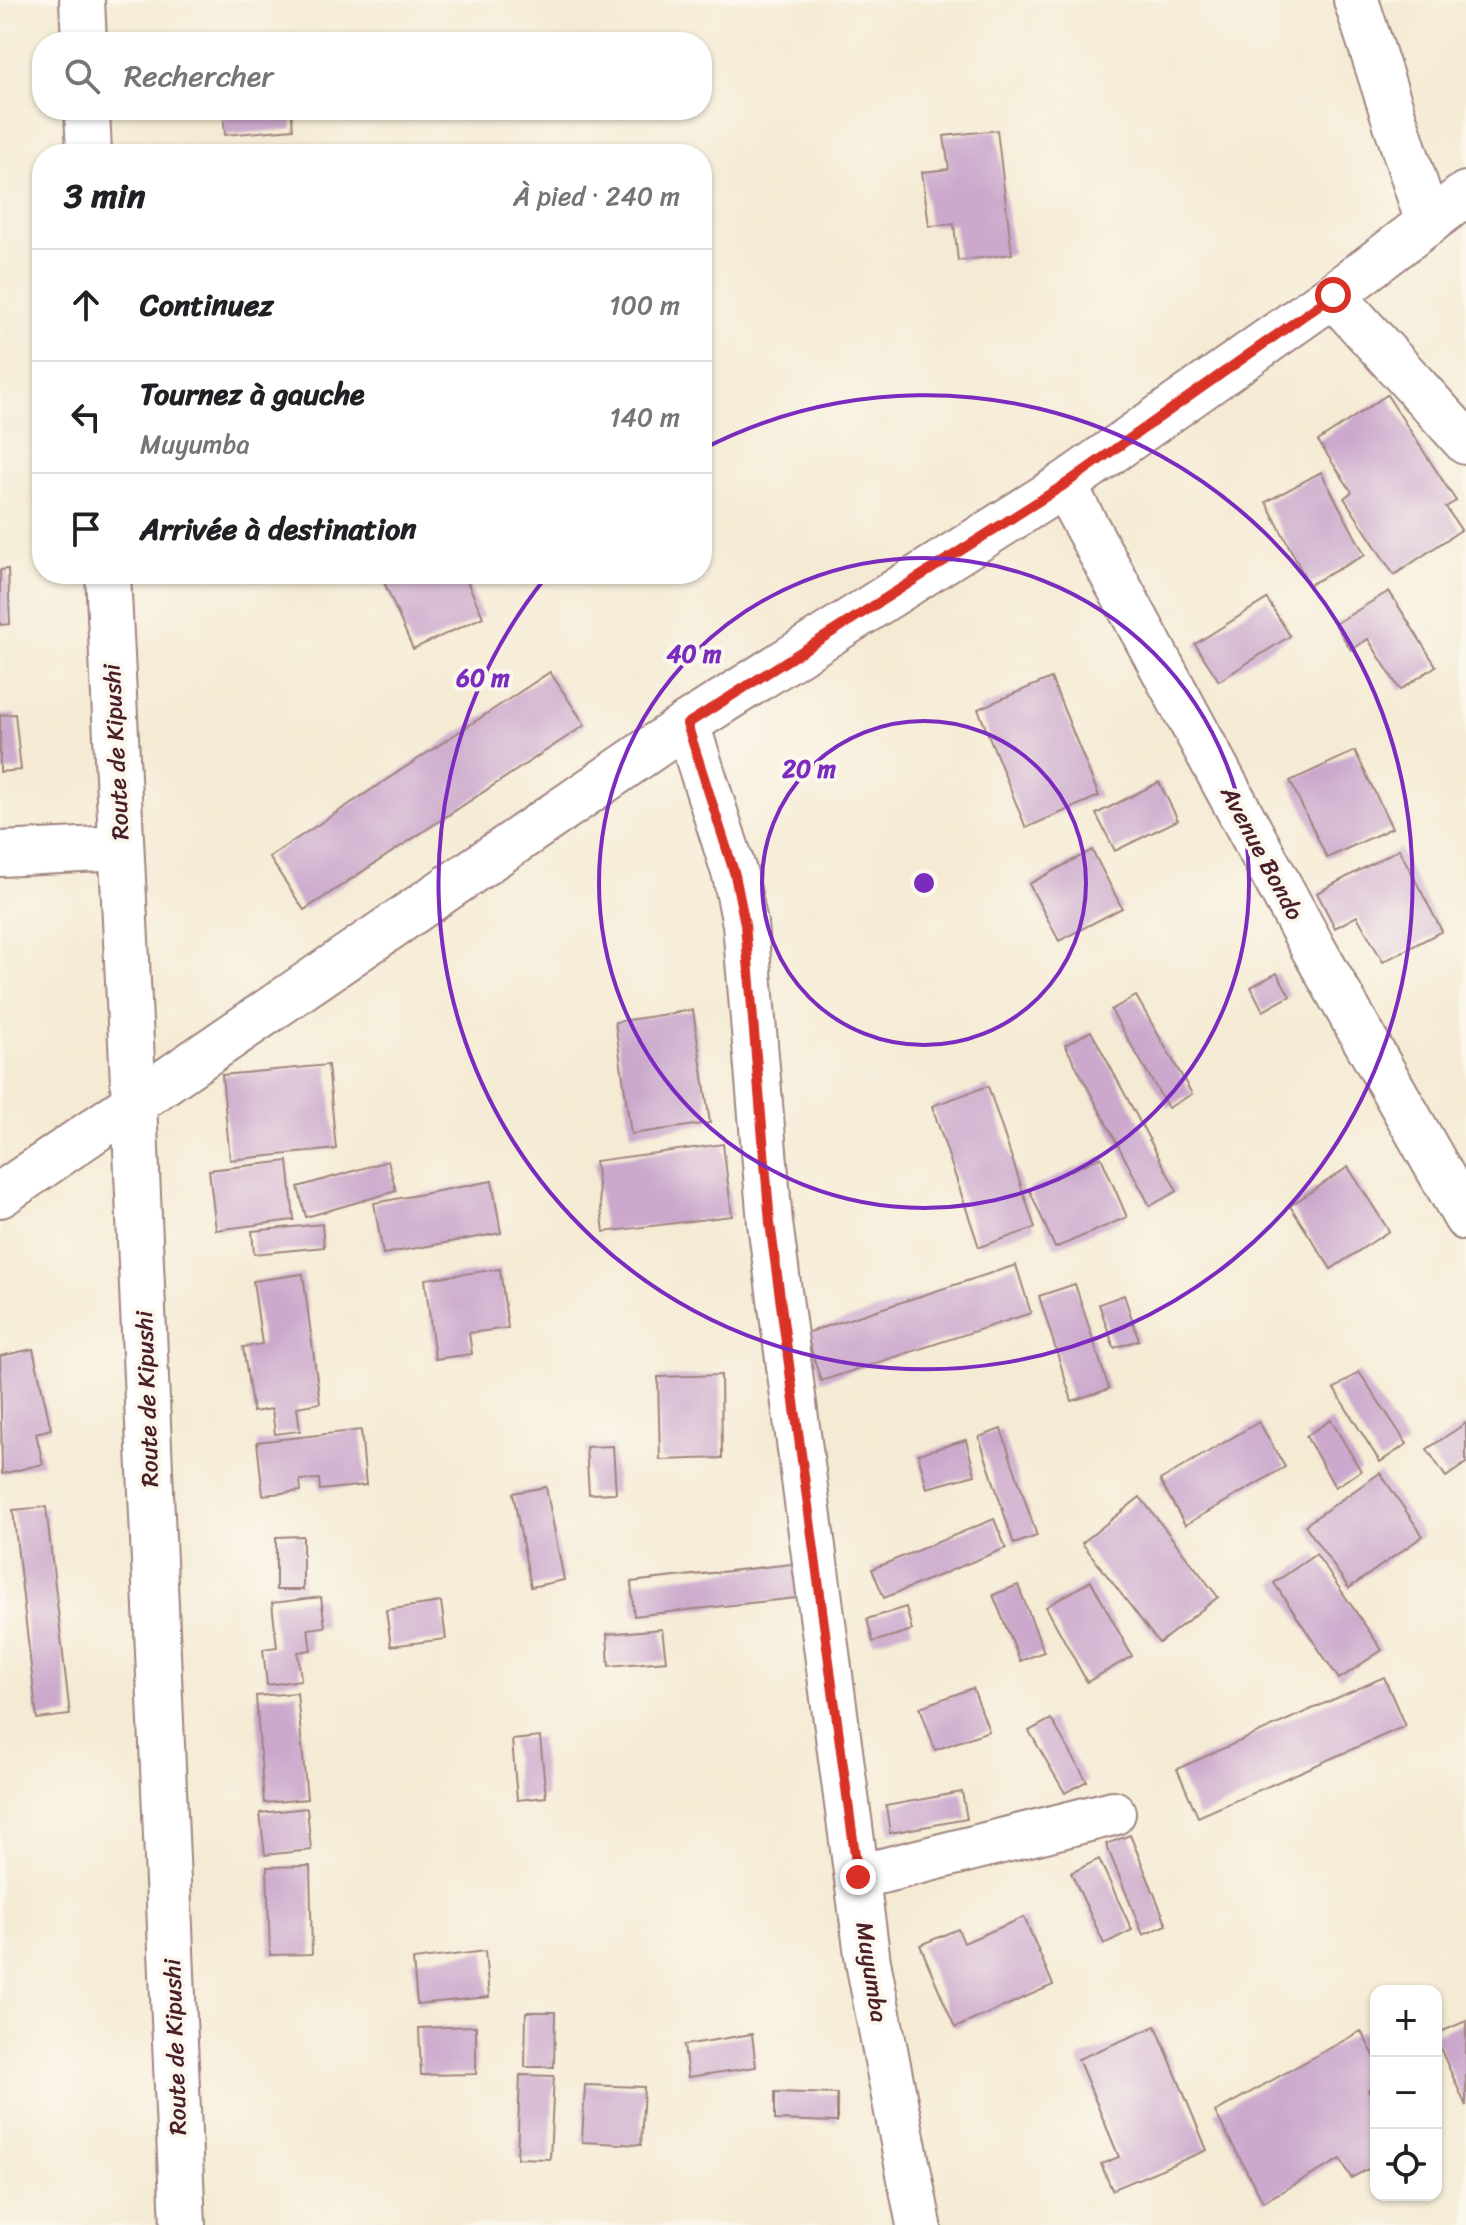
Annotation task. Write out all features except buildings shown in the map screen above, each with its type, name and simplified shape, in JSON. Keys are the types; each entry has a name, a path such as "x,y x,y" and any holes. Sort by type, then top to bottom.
{"street":[{"path":"82,0 84,32"},
{"path":"1356,0 1428,223"},
{"path":"87,120 89,144"},
{"path":"0,1195 687,724 1064,485 1333,295 1466,194"},
{"path":"1333,295 1466,442"},
{"name":"Avenue Bondo","path":"1064,485 1313,948 1466,1218"},
{"name":"Route de Kipushi","path":"108,584 183,2225"},
{"name":"Muyumba","path":"687,724 735,875 745,924 770,1223 868,1962 919,2225"},
{"path":"0,854 121,848"},
{"path":"858,1877 1113,1813"}],"route":[{"path":"858,1877 770,1223 745,924 735,875 687,724 1064,485 1333,295"}]}
